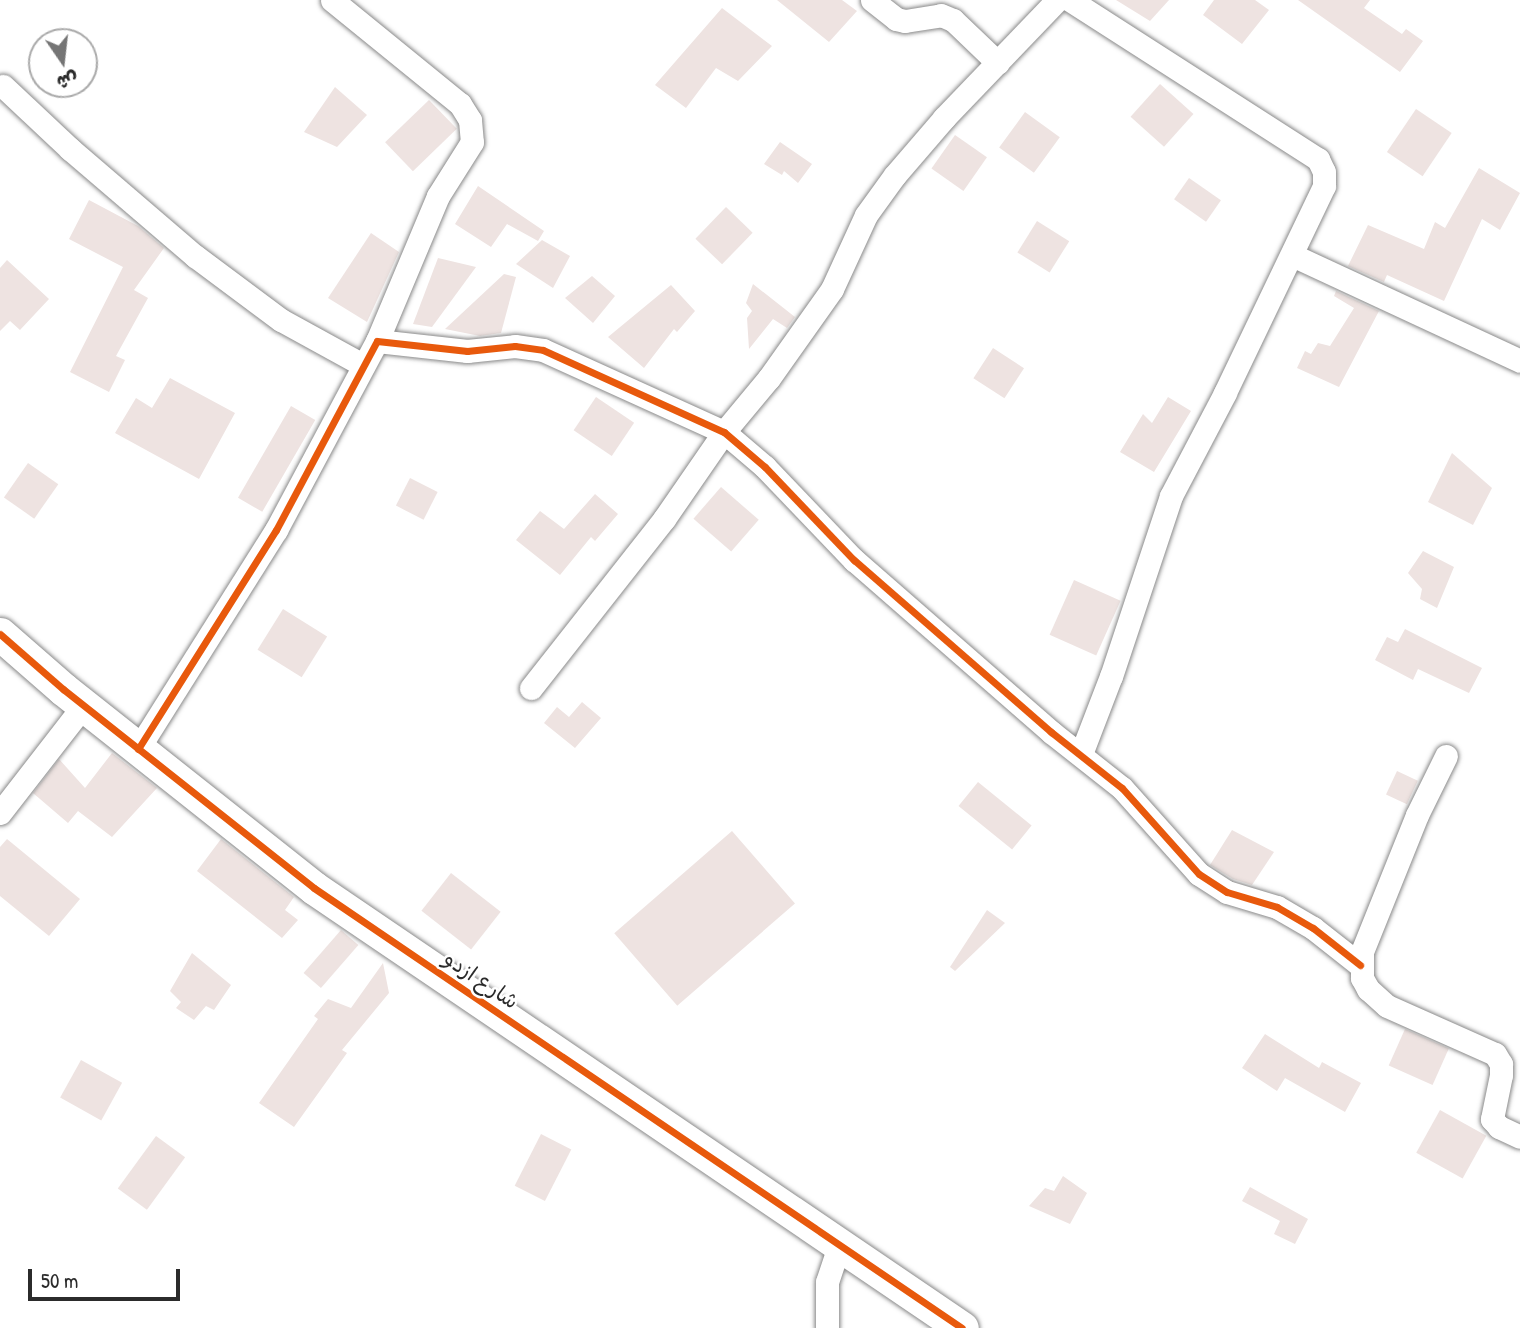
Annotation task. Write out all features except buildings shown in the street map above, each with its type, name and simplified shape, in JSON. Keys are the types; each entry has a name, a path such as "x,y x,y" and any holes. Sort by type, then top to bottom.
{"street":[{"path":"138,749 276,530 377,341 438,196 472,142 470,120 460,104 332,0"},
{"path":"872,0 896,19 905,21 941,15 953,20 998,63"},
{"path":"531,688 664,519 724,432 769,379 832,289 866,215 895,175 944,118 1056,0"},
{"path":"1070,0 1318,159 1324,172 1324,186 1292,255 1171,496 1111,676 1081,754"},
{"path":"3,86 70,149 195,256 281,320 363,365"},
{"path":"1292,255 1520,361"},
{"path":"377,341 467,351 515,346 543,349 724,432 765,467 854,560 1122,788 1199,874 1227,892 1277,907 1312,928 1360,965"},
{"name":"شارع ازدو","path":"0,634 83,706 314,888 962,1328"},
{"path":"0,813 83,706"},
{"path":"1446,756 1412,827 1362,952 1360,965 1368,989 1387,1006 1495,1054 1501,1064 1501,1075 1492,1119 1499,1127 1520,1137"},
{"path":"827,1328 827,1282 840,1243"}],"cycle path":[{"path":"138,749 276,530 377,341 467,351 515,346 543,350 724,432 765,467 854,560 1051,732 1122,788 1199,874 1227,892 1277,907 1313,928 1360,965"},
{"path":"0,634 63,689 314,888 962,1328"}]}
